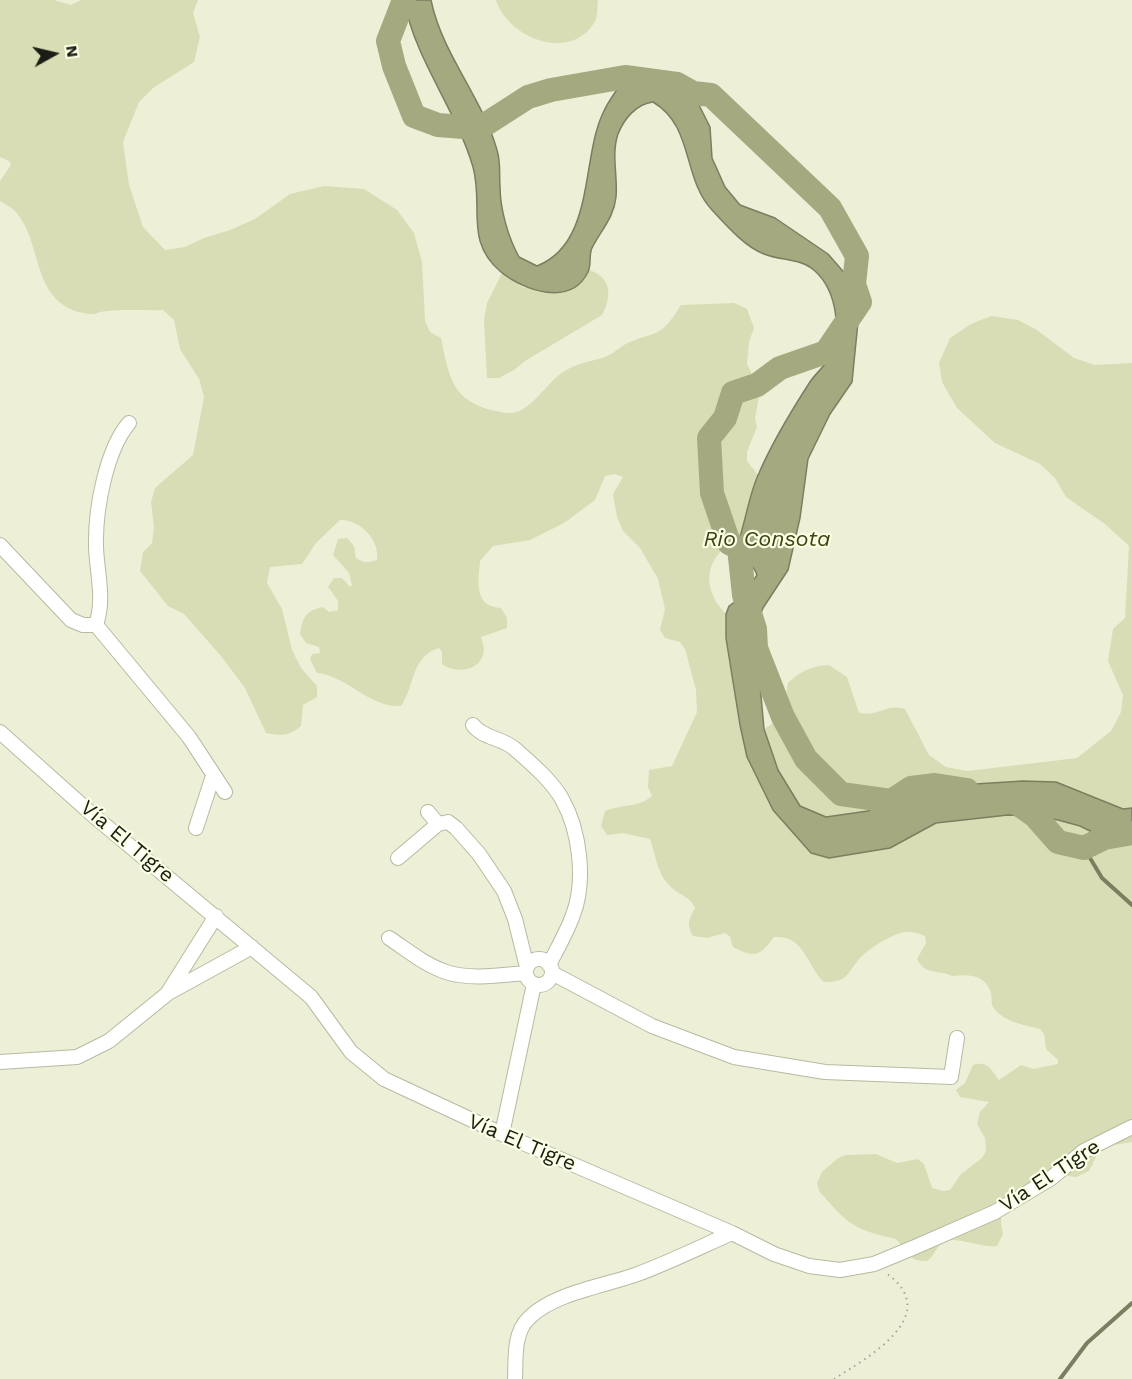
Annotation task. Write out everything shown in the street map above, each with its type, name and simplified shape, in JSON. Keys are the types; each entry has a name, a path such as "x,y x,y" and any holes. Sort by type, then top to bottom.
{"street":[{"path":"96,625 101,600 96,545 101,495 118,436 129,423"},
{"path":"0,545 71,620 83,625 96,625"},
{"path":"96,625 189,737 225,792"},
{"path":"389,938 431,966 448,973 529,975 544,984 573,915 579,891 576,836 562,800 545,776 513,746 477,731 472,724"},
{"name":"Vía El Tigre","path":"0,732 94,816 311,997 351,1052 384,1079 502,1134 732,1233 774,1254 809,1266 840,1270 874,1264 995,1212 1050,1179 1084,1151 1132,1127"},
{"path":"196,828 213,776"},
{"path":"428,812 438,824"},
{"path":"398,858 438,824 448,822 456,828 495,876 515,919 529,975"},
{"path":"167,994 216,916"},
{"path":"0,1062 77,1057 109,1041 167,994 252,947"},
{"path":"502,1134 529,975 537,960 652,1026 734,1057 814,1070 951,1077 957,1038"},
{"path":"515,1379 517,1340 527,1319 539,1309 568,1296 637,1274 732,1233"}],"path":[{"path":"834,1379 877,1352 900,1329 906,1314 907,1302 901,1288 893,1278 874,1264"}],"shaded area":[{"path":"0,0 54,0 71,5 81,0 198,0 193,13 200,37 194,62 153,88 139,102 123,142 129,185 143,227 165,250 185,247 255,219 290,194 324,186 364,189 397,210 414,233 422,262 425,321 430,332 441,338 450,376 455,386 461,394 481,407 507,413 520,411 563,372 579,364 607,356 624,345 661,330 681,305 734,303 747,309 754,328 749,342 747,364 760,391 755,418 757,427 747,452 747,461 758,475 744,528 738,538 716,557 710,573 710,582 715,599 726,614 729,659 747,757 773,810 811,853 829,858 890,848 936,823 1008,815 1058,820 1080,826 1104,838 1132,844 1132,1142 1101,1147 1089,1171 1076,1177 1062,1175 1002,1201 1003,1234 997,1246 947,1241 940,1245 927,1261 912,1258 896,1239 852,1224 819,1191 817,1183 822,1172 838,1158 846,1155 876,1154 897,1163 918,1159 924,1164 932,1188 950,1190 961,1174 982,1158 986,1151 985,1138 977,1124 980,1112 989,1102 960,1097 956,1090 965,1083 973,1065 986,1065 999,1080 1021,1065 1033,1069 1058,1064 1058,1060 1046,1049 1044,1034 1040,1029 1015,1022 997,1012 992,1006 991,993 985,982 970,975 952,976 924,968 917,959 926,943 925,936 906,932 888,938 865,953 847,976 832,982 824,982 799,946 784,938 774,937 764,949 752,954 733,947 730,937 725,933 707,938 693,936 689,922 695,908 690,900 666,882 650,839 623,833 607,835 601,826 605,811 635,804 652,796 648,787 649,770 672,766 697,712 696,690 685,649 680,642 665,638 660,630 665,609 658,579 640,548 623,531 617,517 613,494 623,477 615,474 605,476 595,500 564,523 530,540 493,546 480,561 480,592 486,603 492,607 501,608 507,618 507,628 481,637 484,651 482,658 473,667 467,669 454,669 442,664 442,652 439,648 430,652 418,665 401,706 379,702 339,680 317,673 310,659 312,654 320,653 319,647 306,643 300,634 304,619 312,611 323,607 329,612 338,610 338,601 328,587 334,578 342,578 350,587 352,585 349,573 333,555 338,539 347,538 354,546 356,558 359,560 371,562 377,560 375,545 367,532 354,523 340,520 316,543 302,564 270,567 267,583 282,609 292,650 301,668 317,686 317,697 303,705 301,726 293,732 276,735 266,733 245,688 221,656 184,614 168,606 140,571 143,552 152,543 154,527 151,502 155,488 193,455 204,397 199,379 180,349 174,320 163,310 114,310 91,314 70,309 56,299 47,287 24,225 15,211 0,201 0,181 11,165 9,161 0,157"},
{"path":"496,0 598,0 597,15 595,21 583,35 570,41 555,43 525,34 512,25 502,13"},
{"path":"589,270 602,277 608,288 607,301 602,315 525,361 514,370 499,378 487,378 484,320 487,303 502,273 524,288 583,280"},
{"path":"991,316 1018,320 1037,330 1074,358 1095,365 1132,363 1132,808 1123,809 1056,783 1023,781 911,788 868,811 826,817 800,806 778,770 764,729 783,717 788,683 802,672 812,668 829,665 847,677 859,713 866,714 892,708 905,709 929,755 946,767 967,771 1077,758 1111,731 1121,712 1123,695 1108,661 1113,629 1125,618 1129,546 1105,524 1066,497 1055,478 1040,464 995,443 957,408 942,382 939,363 950,338 971,324"}],"water":[{"name":"Rio Consota","path":"404,0 431,0 444,39 482,112 497,150 503,213 519,257 537,266 556,255 569,239 578,220 596,132 605,108 625,77 651,76 677,84 693,93 710,127 712,158 725,187 740,205 775,218 828,254 854,284 860,302 852,382 830,414 808,459 800,518 788,570 763,608 755,629 764,729 778,770 800,806 826,817 868,811 911,788 1023,781 1056,782 1123,809 1132,808 1132,844 1104,838 1080,826 1058,820 1008,815 936,823 890,848 829,858 811,853 773,810 747,757 726,638 726,614 729,606 744,595 757,575 741,552 738,543 756,481 788,417 833,350 835,313 828,290 815,271 809,267 757,251 723,222 703,197 696,183 682,138 675,124 666,112 653,102 631,113 618,134 615,149 615,204 592,249 588,272 580,283 559,292 547,292 534,290 511,279 490,260 483,248 477,223 476,182 473,167 457,125 417,43"}],"waterway":[{"path":"404,0 388,41 394,66 414,116 438,125 463,127 486,124 528,97 551,90 625,77 677,84 693,93 711,95 830,208 857,256 854,284 860,302 826,352 780,368 757,385 733,393 725,418 709,438 712,493 729,543 739,548 744,595 755,629 756,648 783,717 806,759 841,794 891,801 911,788 935,785 967,790"},
{"path":"1009,798 1035,816 1058,842 1084,848 1104,838 1132,833"},
{"path":"1084,848 1102,878 1132,905"},
{"path":"1060,1379 1087,1343 1132,1303"}]}
